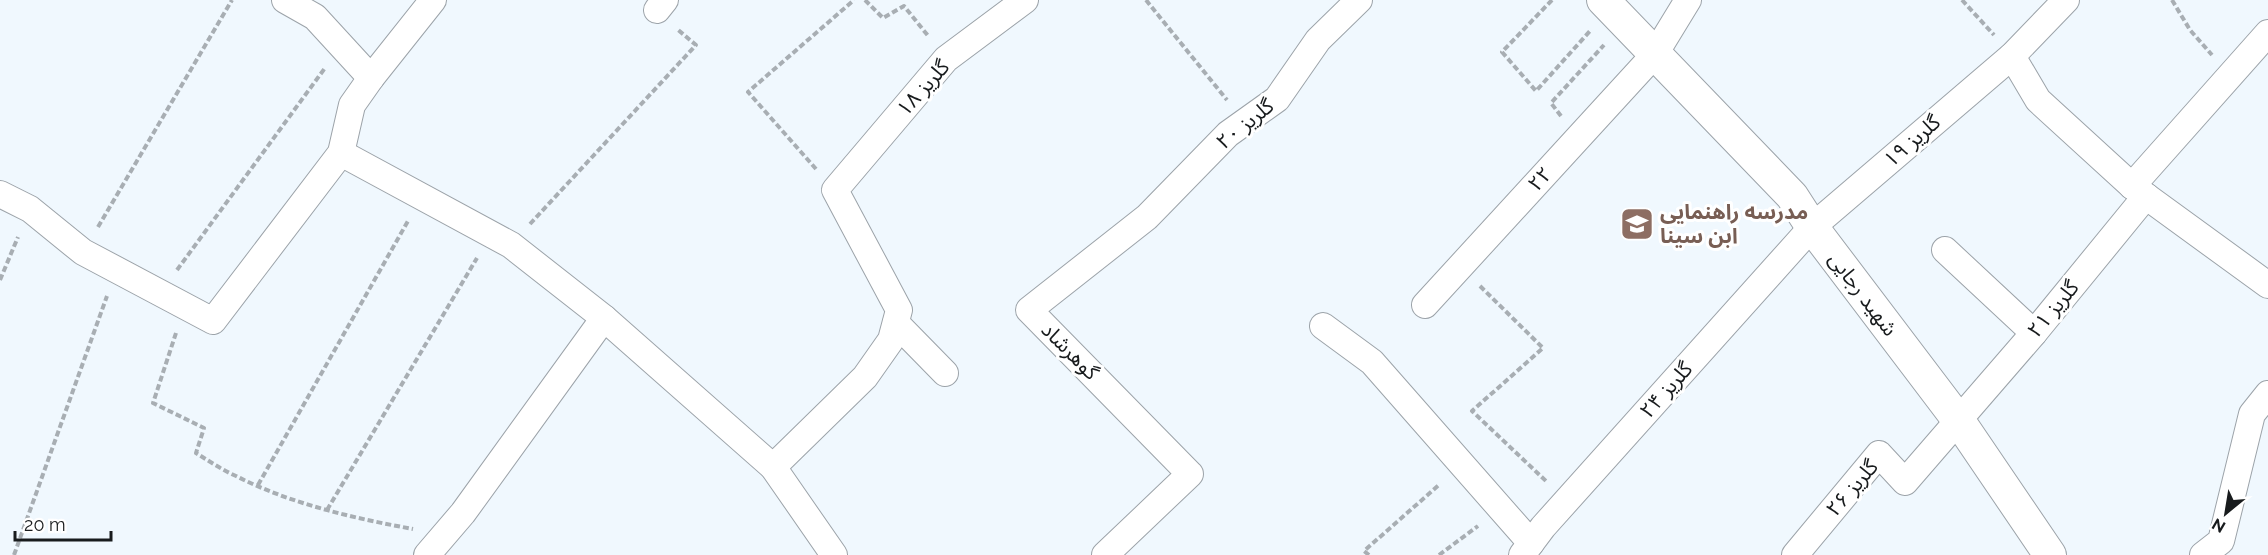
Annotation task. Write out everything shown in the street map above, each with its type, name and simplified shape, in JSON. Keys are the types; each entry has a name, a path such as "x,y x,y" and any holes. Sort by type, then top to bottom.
{"street":[{"path":"285,0 315,17 371,78"},
{"path":"0,194 30,209 83,252 213,321 341,153 352,105 433,0"},
{"name":"گلریز ۱۸","path":"835,190 946,59 1025,0"},
{"name":"گلریز ۲۰","path":"1147,217 1228,134 1277,99 1318,40 1359,0"},
{"name":"۲۲","path":"1425,305 1655,54 1688,0"},
{"name":"گلریز ۱۹","path":"1812,227 2012,56 2066,0"},
{"name":"شهید رجایی","path":"1613,10 1792,196 1812,227 1959,421 2050,555"},
{"name":"گلریز ۲۱","path":"1959,421 2034,333 2139,191 2230,76 2268,33"},
{"path":"2012,56 2038,100 2139,191 2268,285"},
{"path":"341,153 501,240 604,318 773,466 834,555"},
{"path":"773,466 865,377 891,340 899,310 835,190"},
{"name":"گوهرشاد","path":"1105,555 1190,474 1029,310 1147,217"},
{"name":"گلریز ۲۴","path":"1526,549 1812,227"},
{"path":"1946,250 2034,333"},
{"path":"427,555 463,513 604,318"},
{"path":"896,323 945,373"},
{"path":"1323,326 1372,362 1500,510 1526,549"},
{"path":"2203,555 2221,541 2252,414 2268,394"},
{"name":"گلریز ۲۶","path":"1795,555 1879,454 1905,482 1959,421"}],"path":[{"path":"83,252 232,0"},
{"path":"835,190 748,92 854,0"},
{"path":"865,0 883,18 904,6 946,59"},
{"path":"1146,0 1245,122"},
{"path":"1552,0 1502,52 1536,91 1613,10"},
{"path":"1962,0 2012,56"},
{"path":"2172,0 2190,30 2230,76"},
{"path":"327,510 501,240 696,45 661,5"},
{"path":"1578,138 1551,103 1613,10"},
{"path":"159,294 341,45"},
{"path":"258,485 422,197"},
{"path":"0,280 30,209"},
{"path":"1460,266 1542,348 1472,411 1567,501"},
{"path":"14,555 116,270"},
{"path":"185,307 153,403 204,428 196,453 237,477 297,502 373,522 445,534"},
{"path":"1369,555 1364,551 1462,465"},
{"path":"1439,555 1500,510"}],"place":[{"name":"مدرسه راهنمایی ابن سینا","path":"1637,224"}]}
